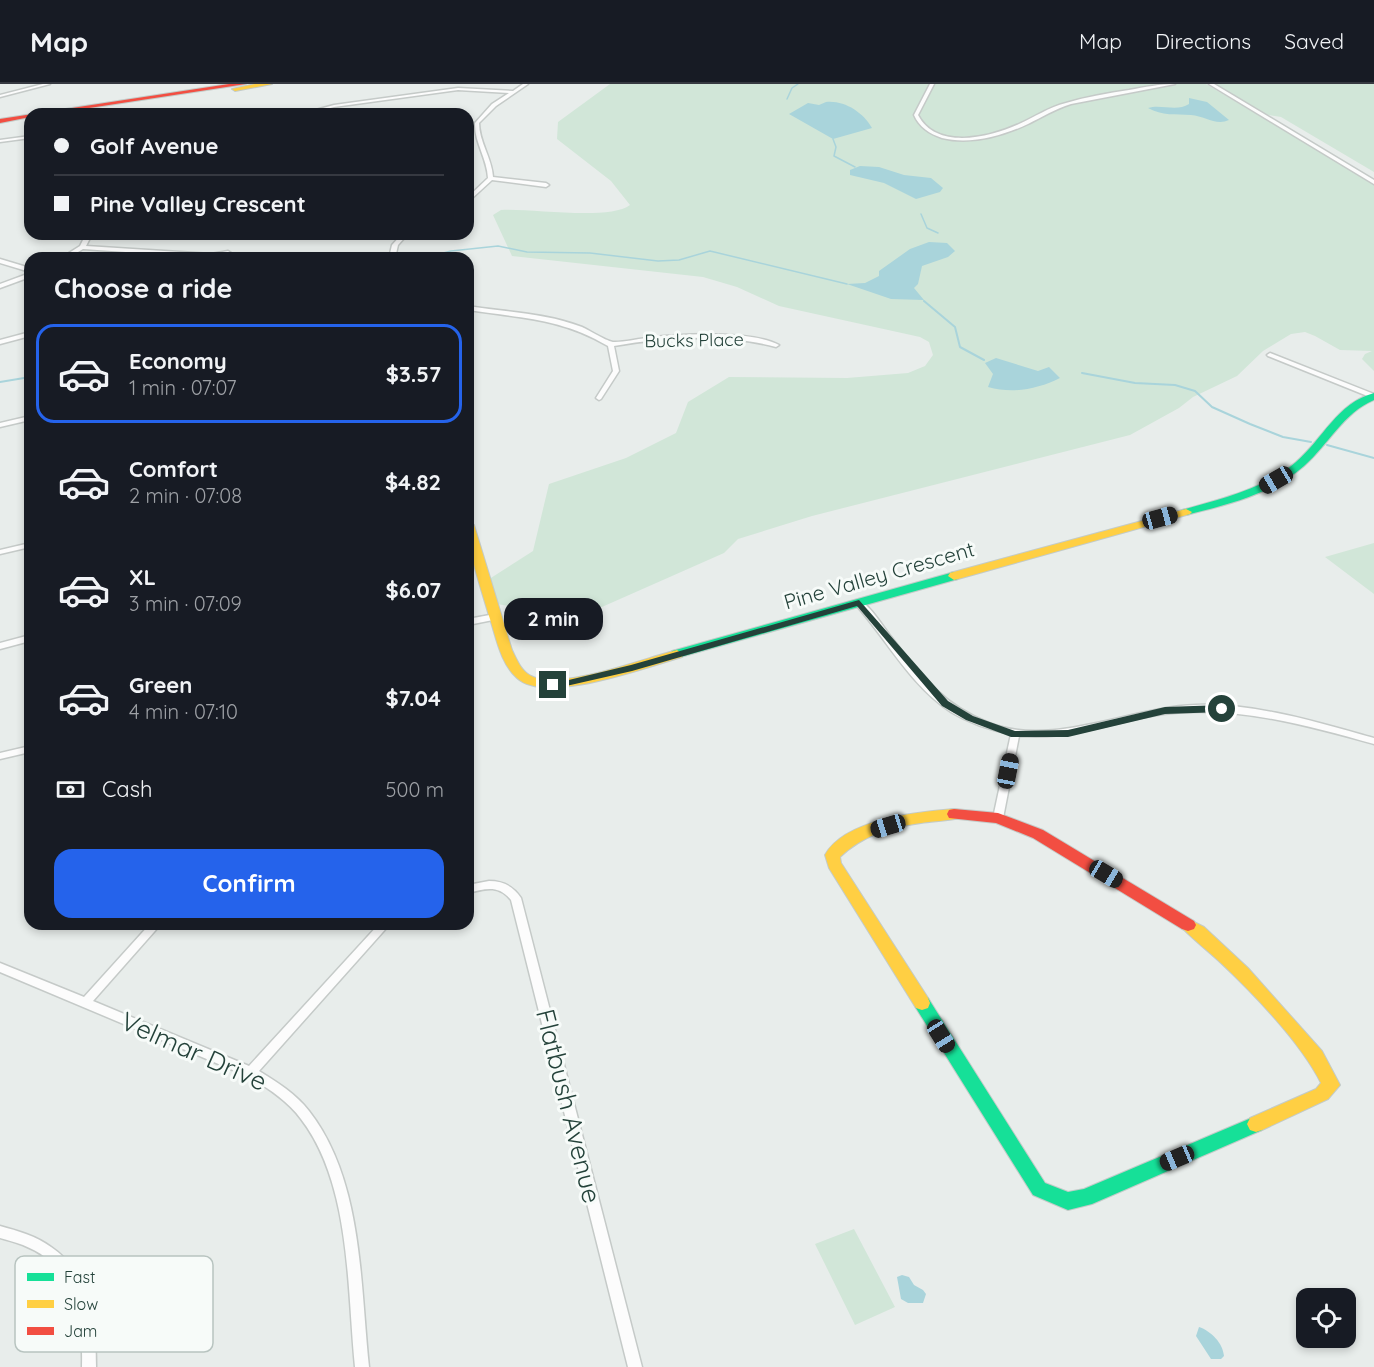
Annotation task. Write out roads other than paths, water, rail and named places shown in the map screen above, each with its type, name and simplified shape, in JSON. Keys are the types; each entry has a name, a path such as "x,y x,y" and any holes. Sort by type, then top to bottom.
{"street":[{"path":"0,96 48,84"},
{"path":"77,108 256,84"},
{"path":"474,194 491,178 492,165 478,139 477,123 484,113 525,84"},
{"path":"932,84 916,115 938,136 950,139 1010,130 1046,111 1076,101 1173,84"},
{"path":"1211,84 1374,182"},
{"path":"326,108 458,89 513,92"},
{"path":"0,119 23,116"},
{"path":"0,141 24,138"},
{"path":"491,178 546,186"},
{"path":"74,252 82,247 86,240"},
{"path":"82,247 138,252"},
{"path":"0,261 24,268"},
{"path":"0,286 24,277"},
{"path":"474,309 571,323 593,333 610,345 615,371 599,398"},
{"path":"0,342 24,336"},
{"name":"Bucks Place","path":"610,345 637,340 741,337 776,345"},
{"path":"1270,355 1373,396"},
{"name":"Pine Valley Crescent","path":"474,545 495,617 515,671 531,681 553,685 632,668 1222,502 1264,487 1305,459 1339,415 1373,396"},
{"path":"0,425 24,419"},
{"path":"0,552 24,546"},
{"path":"859,603 945,704 970,718 1015,735 1068,733 1165,711 1222,709 1299,721 1374,741"},
{"path":"474,621 495,617"},
{"path":"0,646 24,640"},
{"path":"998,818 1015,735"},
{"path":"0,756 24,750"},
{"path":"954,814 998,818 1038,834 1198,931 1235,966 1316,1056 1331,1085 1322,1094 1298,1106 1085,1198 1068,1202 1039,1189 888,952 834,864 832,855 837,846 856,836 922,817 954,814"},
{"name":"Flatbush Avenue","path":"474,888 492,884 509,888 516,898 635,1367"},
{"path":"86,1002 151,930"},
{"path":"251,1072 379,930"},
{"name":"Velmar Drive","path":"0,967 251,1072 278,1089 306,1115 331,1158 344,1207 362,1367"},
{"path":"0,1232 37,1243 54,1256"}],"water":[{"path":"1189,98 1207,102 1229,120 1220,122 1196,116 1153,111 1148,108 1184,106 1189,104"},
{"path":"826,102 840,103 852,108 864,117 872,128 833,139 789,114 808,103 819,105"},
{"path":"860,166 879,167 904,175 931,178 943,188 940,192 916,199 884,183 850,175 850,170"},
{"path":"929,242 947,243 955,251 948,257 922,266 918,284 914,288 924,300 891,299 847,284 865,283 879,276 879,271 910,249"},
{"path":"996,358 1038,371 1049,367 1060,378 1025,389 1007,390 988,387 993,374 985,363"},
{"path":"902,1275 909,1277 914,1285 926,1294 923,1303 908,1303 901,1299 897,1277"},
{"path":"1199,1327 1219,1342 1224,1356 1221,1359 1211,1359 1196,1336"}],"waterway":[{"path":"787,99 792,88 798,84"},
{"path":"833,139 836,147 834,156 855,167"},
{"path":"921,214 927,228 938,233"},
{"path":"447,252 498,246 527,252 590,253 658,261 679,260 710,251 847,284"},
{"path":"924,301 955,327 960,347 984,360"},
{"path":"1082,373 1135,383 1175,385 1195,391 1212,407 1250,424 1283,437 1311,442"},
{"path":"0,382 24,378"},
{"path":"1327,445 1374,458"}]}
